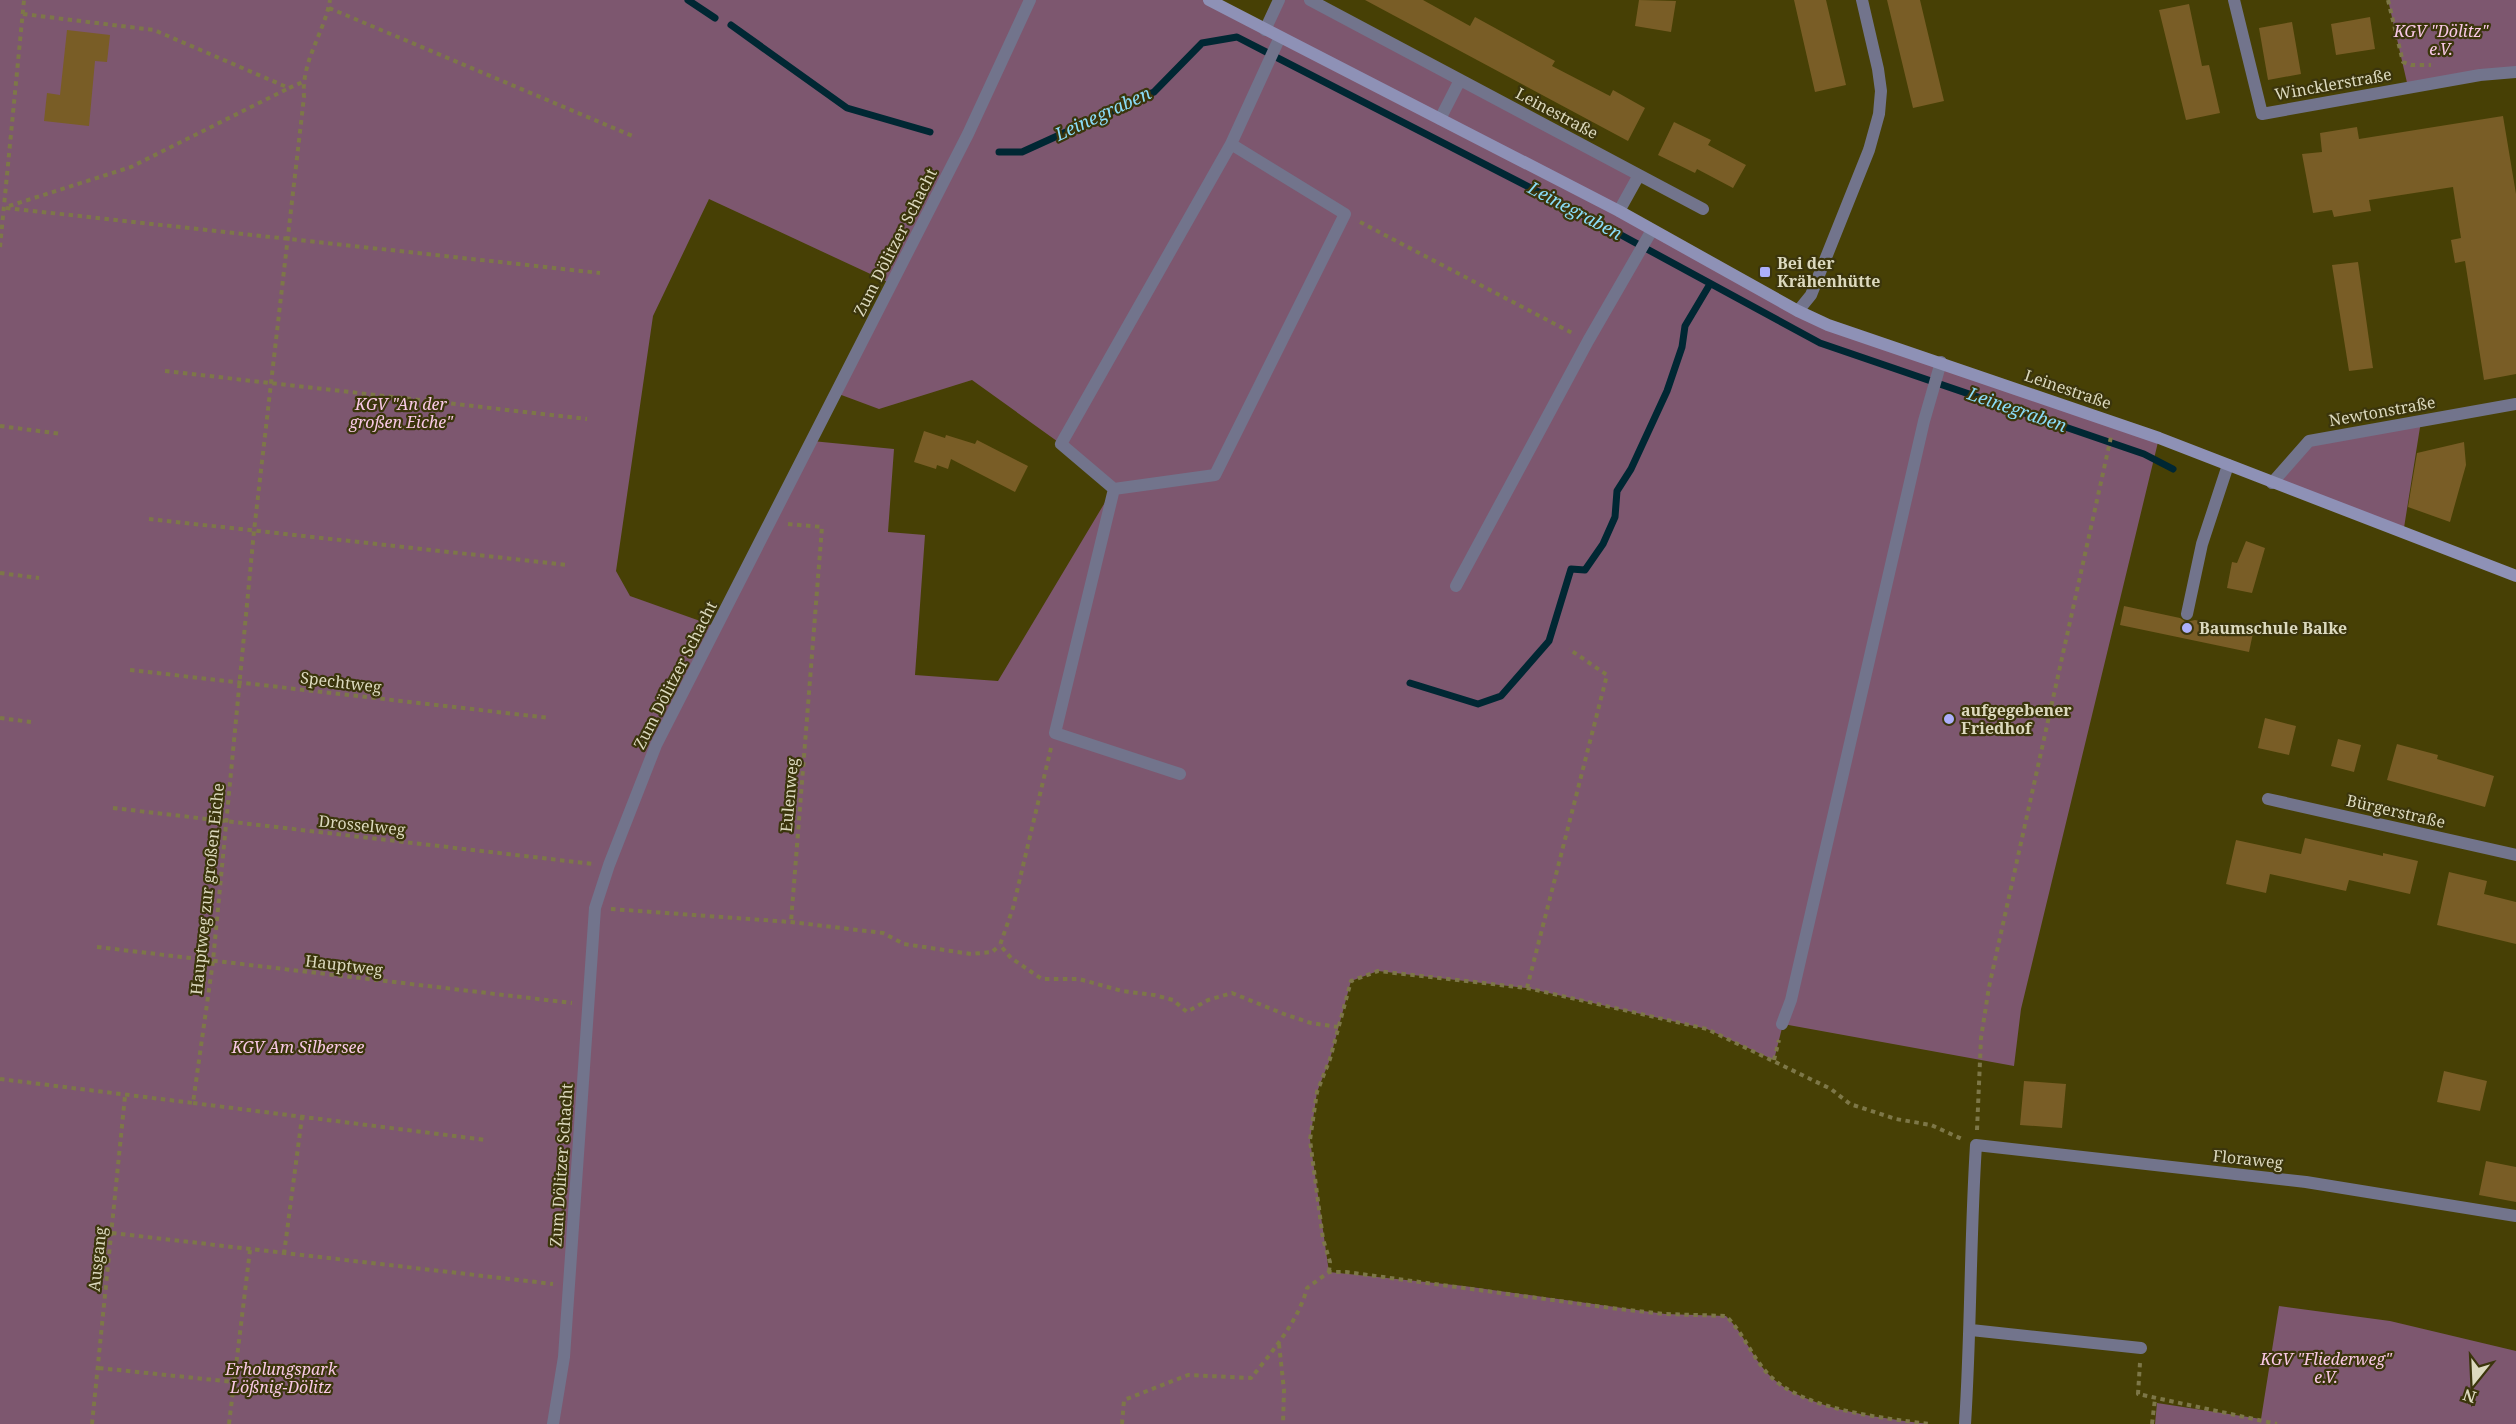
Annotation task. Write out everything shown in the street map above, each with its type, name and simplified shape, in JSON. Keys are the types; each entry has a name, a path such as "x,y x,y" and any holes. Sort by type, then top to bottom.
{"main road":[{"name":"Leinestraße","path":"1209,0 1265,30 1278,43 1440,118 1619,211 1649,235 1828,325 1939,368 2228,465 2516,576"}],"street":[{"name":"Zum Dölitzer Schacht","path":"553,1424 564,1357 596,908 609,865 656,746 968,134 1030,0"},
{"path":"1265,30 1279,0"},
{"name":"Leinestraße","path":"1310,0 1703,209"},
{"path":"1798,311 1811,295 1872,141 1879,114 1881,92 1878,69 1862,0"},
{"name":"Wincklerstraße","path":"2234,0 2262,114 2465,78 2516,72"},
{"path":"1231,144 1345,214 1215,474 1113,489 1061,444 1231,144 1278,43"},
{"path":"1440,118 1460,80"},
{"path":"1619,211 1639,175"},
{"path":"1456,586 1588,341 1649,235"},
{"path":"1782,1024 1791,1000 1939,368"},
{"name":"Newtonstraße","path":"2272,483 2308,441 2516,404"},
{"path":"2187,614 2202,544 2228,465"},
{"path":"1113,489 1055,733 1180,774"},
{"name":"Bürgerstraße","path":"2268,799 2516,855"},
{"path":"1965,1424 1971,1330 1971,1238 1976,1146"},
{"name":"Floraweg","path":"1976,1146 2306,1182 2516,1216"},
{"path":"1971,1330 2140,1347"}],"path":[{"path":"0,246 6,208 24,0"},
{"name":"Hauptweg zur großen Eiche","path":"193,1103 213,962 254,531 304,97 303,82 305,67 329,8 329,0"},
{"path":"2388,0 2403,62"},
{"path":"329,8 636,137"},
{"path":"23,14 154,30 289,88"},
{"path":"6,208 131,167 303,82"},
{"path":"6,208 600,273"},
{"path":"1345,214 1588,341"},
{"path":"165,371 587,419"},
{"path":"0,426 62,434"},
{"path":"1329,1272 1310,1140 1317,1092 1351,981 1378,971 1527,988 1707,1029 1831,1089 1850,1104 1896,1119 1931,1125 1976,1146 1981,1038 1989,987 2106,450 2112,434"},
{"path":"149,519 568,565"},
{"name":"Eulenweg","path":"771,523 822,526 790,922"},
{"path":"0,573 39,579"},
{"path":"1527,988 1607,675 1569,649"},
{"name":"Spechtweg","path":"130,670 550,718"},
{"path":"0,718 31,722"},
{"path":"596,908 790,922 883,933 904,944 928,949 971,954 992,952 1000,945 1013,909 1037,796 1055,733"},
{"name":"Drosselweg","path":"113,808 609,865"},
{"path":"1000,945 1011,957 1042,979 1079,979 1122,991 1154,995 1173,1000 1187,1012 1208,1000 1232,993 1293,1017 1338,1027"},
{"name":"Hauptweg","path":"98,947 588,1004"},
{"path":"0,1079 486,1140"},
{"name":"Ausgang","path":"92,1424 125,1096"},
{"path":"284,1254 302,1117"},
{"path":"111,1233 569,1286"},
{"path":"230,1424 250,1250"},
{"path":"1122,1424 1124,1400 1188,1375 1251,1378 1279,1343 1303,1304 1307,1288 1329,1272 1464,1286 1665,1314 1726,1316 1742,1331 1756,1359 1770,1376 1790,1390 1831,1407 1929,1424"},
{"path":"1279,1343 1284,1390 1283,1424"},
{"path":"2140,1347 2139,1394 2277,1424"},
{"path":"99,1368 234,1382"},
{"path":"2152,1424 2155,1399"}],"green space":[{"path":"0,0 1209,0 1265,29 1279,0 1310,0 1639,175 1619,211 1798,311 2159,438 2021,1009 2014,1066 1783,1024 1774,1060 1707,1029 1527,988 1378,971 1351,981 1330,1059 1317,1092 1310,1140 1329,1272 1464,1286 1665,1314 1726,1316 1769,1375 1802,1397 1867,1415 1929,1424 0,1424","holes":["709,199 892,284 836,393 879,409 972,380 1061,444 1113,489 998,681 915,675 925,535 888,532 894,449 812,441 717,627 630,596 616,571 653,316"]},
{"name":"KGV \"Dölitz\" e.V.","path":"2388,0 2516,0 2516,72 2408,87"},
{"path":"2421,421 2403,534 2272,483 2309,441"},
{"name":"KGV \"Fliederweg\" e.V.","path":"2279,1306 2390,1321 2516,1351 2516,1424 2155,1424 2157,1403 2261,1419"}],"building":[{"path":"1365,0 1423,0 1470,26 1475,17 1555,61 1552,66 1610,96 1613,90 1645,108 1628,141"},
{"path":"1639,0 1676,1 1671,32 1635,26"},
{"path":"1794,0 1826,0 1846,85 1815,92"},
{"path":"1887,0 1920,0 1944,101 1913,108"},
{"path":"2189,4 2202,66 2209,65 2220,113 2186,120 2159,10"},
{"path":"2370,17 2375,49 2336,55 2331,24"},
{"path":"2292,22 2301,74 2268,80 2259,28"},
{"path":"67,30 110,35 107,62 95,61 89,126 44,121 47,93 60,95"},
{"path":"2503,116 2516,194 2516,374 2484,380 2465,261 2455,263 2451,240 2461,238 2453,187 2369,200 2371,211 2334,217 2332,210 2313,213 2302,154 2322,152 2320,133 2357,127 2359,139"},
{"path":"1674,122 1711,140 1708,145 1746,165 1733,188 1697,169 1695,173 1658,155"},
{"path":"2358,262 2373,368 2349,371 2332,265"},
{"path":"924,431 975,444 977,440 1028,466 1015,492 951,459 948,469 937,465 936,469 914,462"},
{"path":"2464,442 2466,465 2450,522 2408,507 2417,453"},
{"path":"2246,541 2265,548 2252,593 2227,588 2232,562 2237,563"},
{"path":"2124,606 2180,618 2186,622 2195,620 2253,633 2249,652 2120,625"},
{"path":"2265,718 2296,726 2289,755 2258,748"},
{"path":"2338,739 2361,745 2354,772 2331,766"},
{"path":"2397,744 2438,755 2437,759 2494,776 2485,807 2387,780"},
{"path":"2305,838 2383,856 2383,853 2418,861 2410,894 2349,880 2346,891 2270,874 2266,893 2226,884 2236,840 2301,854"},
{"path":"2449,872 2487,881 2484,894 2516,902 2516,944 2437,925"},
{"path":"2444,1071 2487,1081 2480,1111 2437,1102"},
{"path":"2024,1081 2066,1084 2062,1128 2020,1125"},
{"path":"2486,1161 2516,1167 2516,1202 2479,1195"}],"waterway":[{"name":"Leinegraben","path":"688,0 715,18"},
{"name":"Leinegraben","path":"731,25 847,108 930,132"},
{"name":"Leinegraben","path":"999,152 1022,152 1154,92 1202,43 1237,37 1599,223 1820,343 2144,454 2173,469"},
{"path":"1410,683 1478,704 1501,696 1549,641 1571,569 1585,570 1603,544 1615,517 1617,491 1631,469 1667,391 1682,347 1685,326 1710,284"}],"place":[{"name":"Bei der Krähenhütte","path":"1765,272"},
{"name":"Baumschule Balke","path":"2187,628"},
{"name":"aufgegebener Friedhof","path":"1949,719"}],"park label":[{"name":"KGV \"An der großen Eiche\"","path":"401,413"},
{"name":"KGV Am Silbersee","path":"298,1047"},
{"name":"Erholungspark Lößnig-Dölitz","path":"281,1378"}]}
